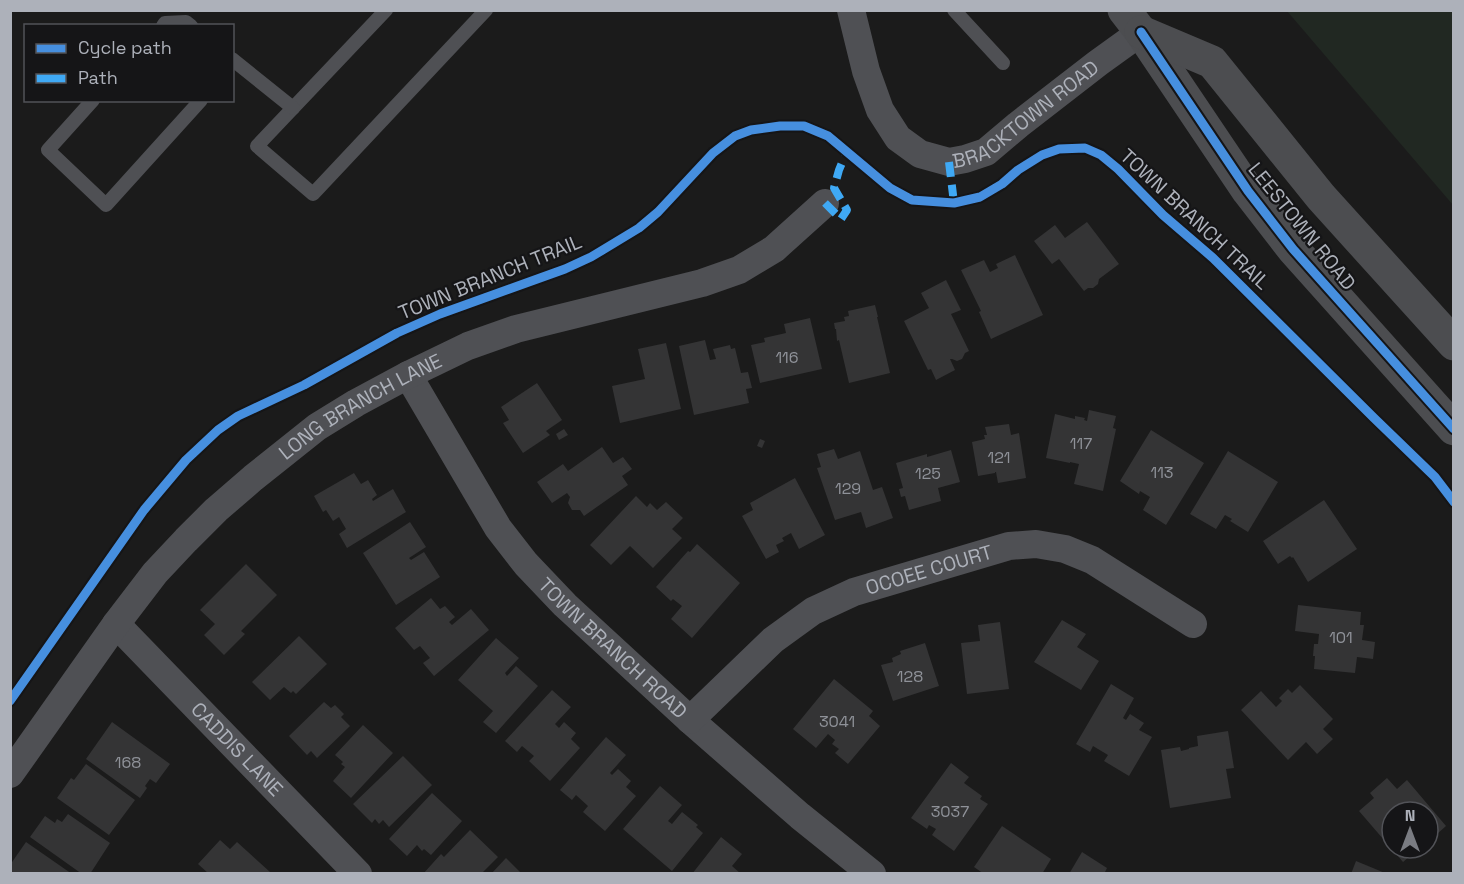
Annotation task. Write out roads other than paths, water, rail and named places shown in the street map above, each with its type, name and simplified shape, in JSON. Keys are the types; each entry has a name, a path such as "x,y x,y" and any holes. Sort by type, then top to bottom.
{"main road":[{"name":"LEESTOWN ROAD","path":"1132,21 1212,62 1321,197 1454,344"},
{"name":"LEESTOWN ROAD","path":"1132,21 1248,191 1293,249 1454,429"}],"street":[{"name":"BRACKTOWN ROAD","path":"851,10 866,71 880,110 892,129 898,138 920,154 949,162 986,152 1071,83 1132,21"},
{"name":"LONG BRANCH LANE","path":"10,774 155,573 216,510 317,427 408,375 468,346 516,329 702,283 739,270 774,249 825,203"},
{"name":"TOWN BRANCH ROAD","path":"408,375 498,528 526,564 565,604 690,720 800,816 872,873"},
{"name":"OCOEE COURT","path":"690,720 773,640 813,611 854,592 1008,546 1036,544 1065,549 1092,560 1193,624"},
{"name":"CADDIS LANE","path":"116,624 358,873"}],"lane":[{"path":"386,10 257,146 313,194 486,10"},
{"path":"954,10 1003,63"},
{"path":"164,24 186,22 188,24"},
{"path":"234,62 293,108"},
{"path":"91,102 48,150 106,205 199,102"}]}
